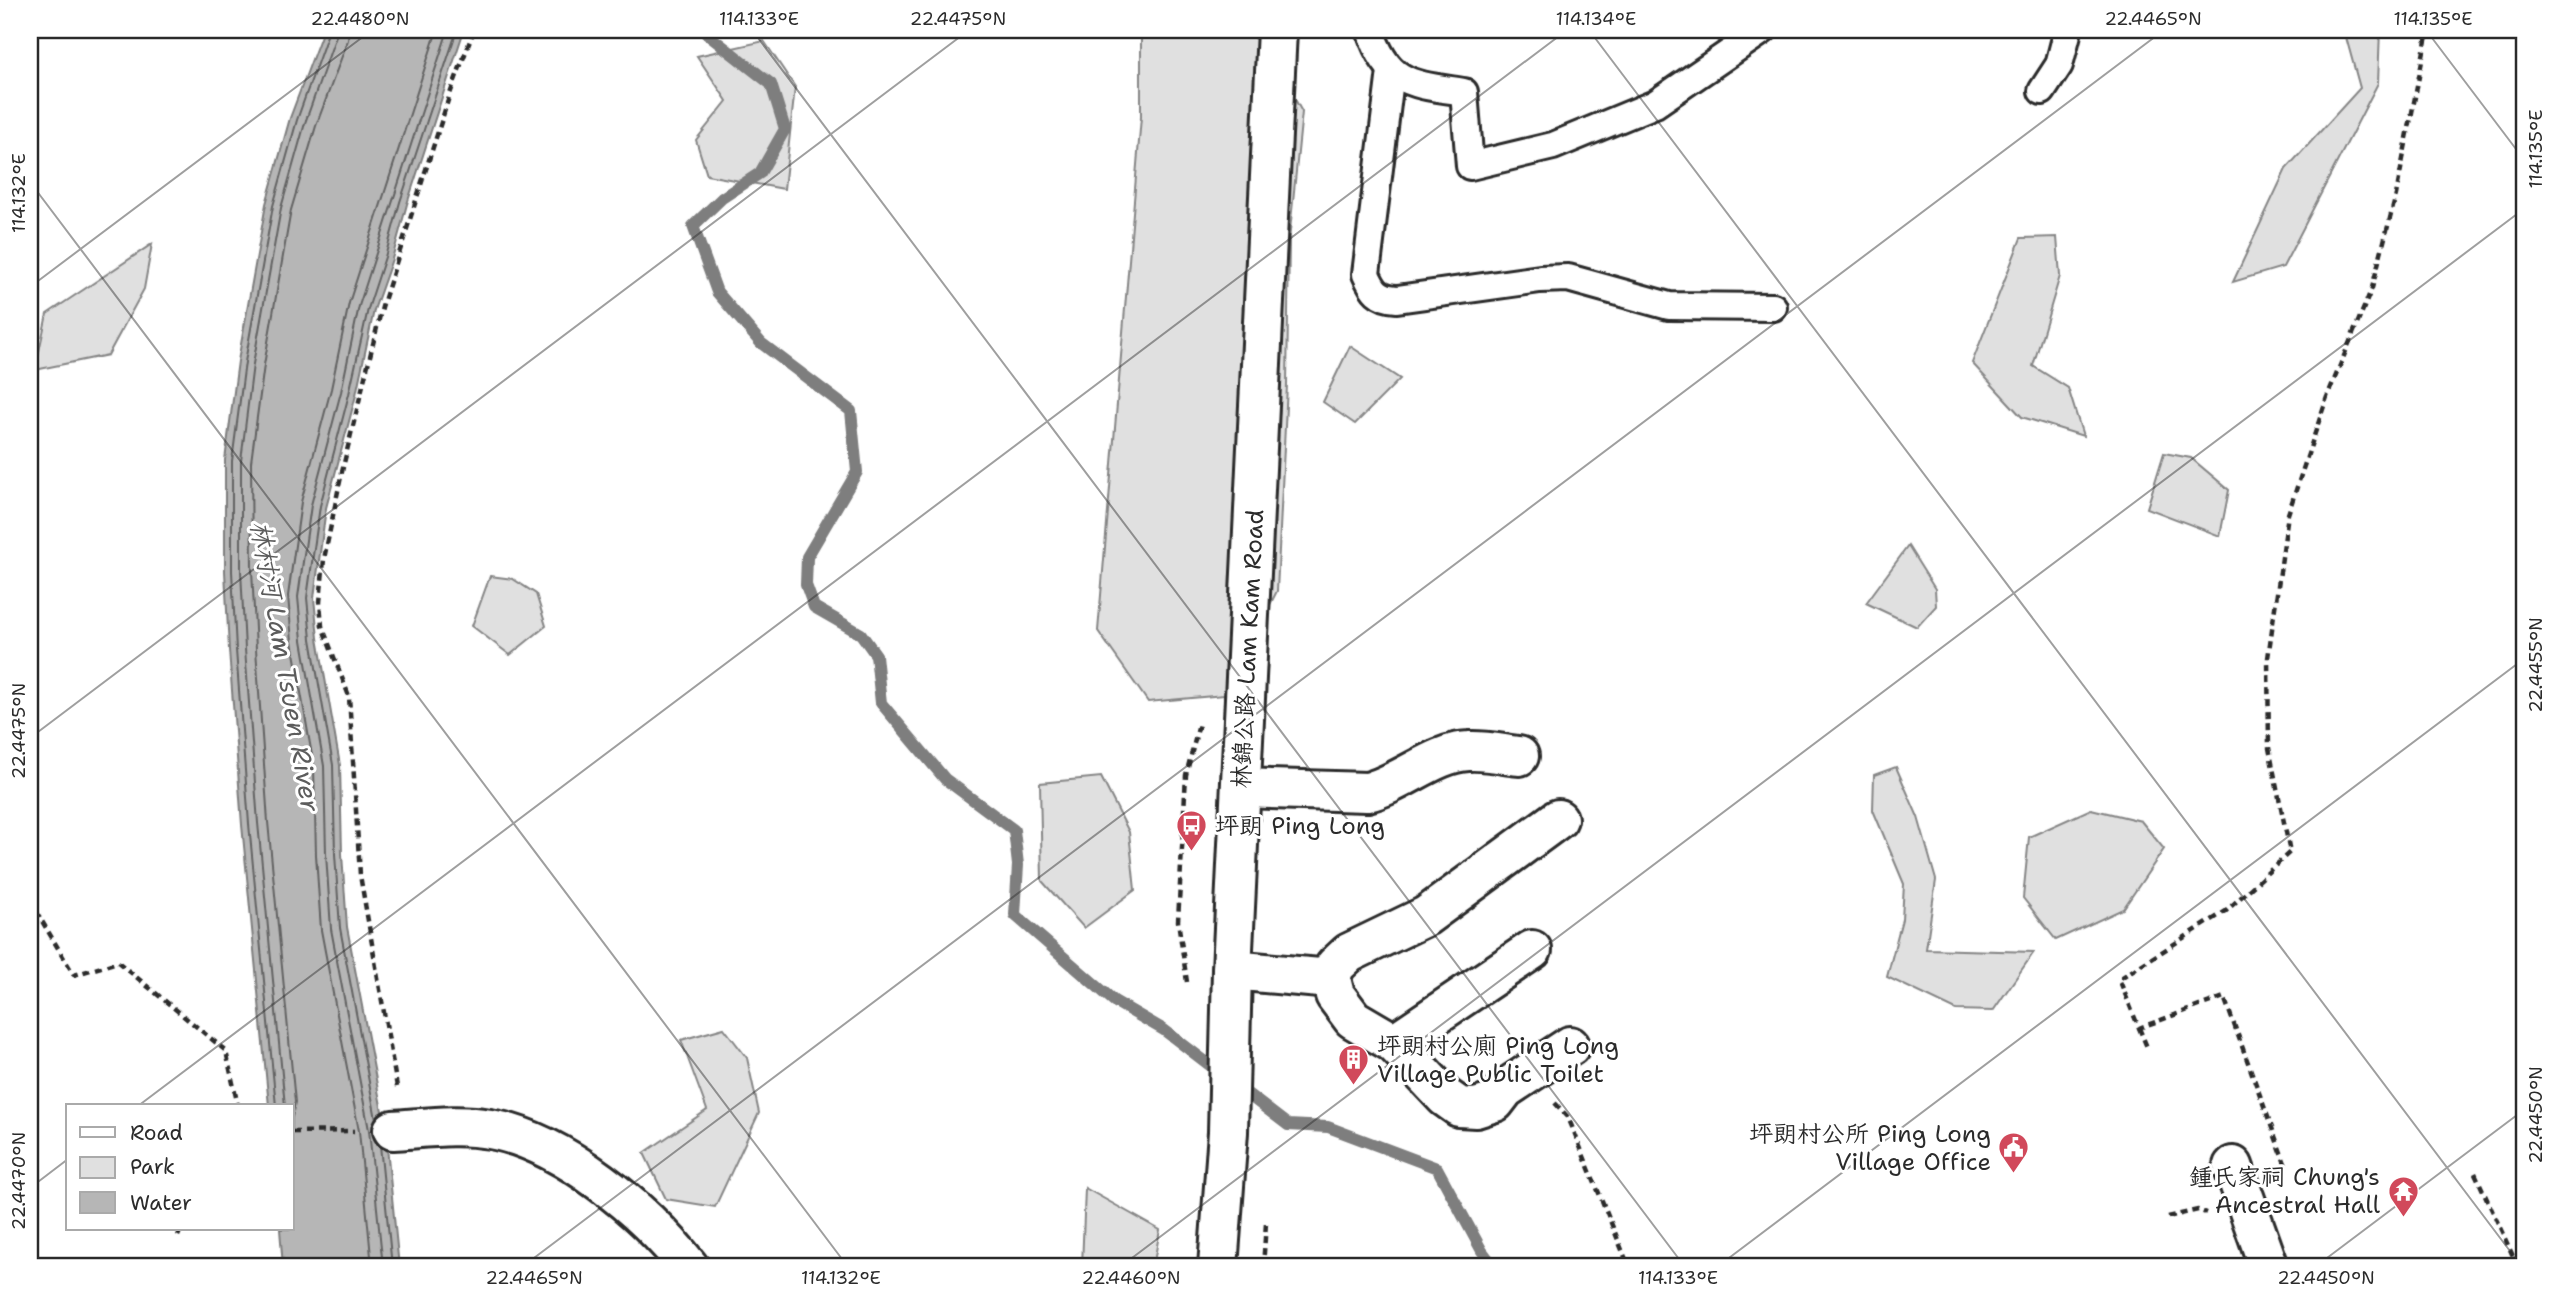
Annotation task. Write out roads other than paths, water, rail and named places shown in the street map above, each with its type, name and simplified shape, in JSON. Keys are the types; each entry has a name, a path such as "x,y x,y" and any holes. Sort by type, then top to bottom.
{"street":[{"name":"林錦公路 Lam Kam Road","path":"1218,1267 1228,1132 1232,970 1277,30"},
{"path":"1241,789 1367,792 1386,787 1437,759 1467,751 1519,756"},
{"path":"1558,819 1426,916 1349,953 1335,966 1331,979 1335,995 1353,1019 1394,1043 1445,1097 1459,1107 1476,1108 1495,1102 1505,1089 1570,1046"},
{"path":"1394,1043 1532,950"},
{"path":"1232,970 1331,979"},
{"path":"399,1130 464,1127 491,1129 525,1139 572,1163 611,1190 654,1227 689,1267"},
{"path":"2233,1166 2269,1267"}],"lane":[{"path":"1370,30 1381,59 1391,71 1415,83 1464,92 1470,166 1553,146 1654,104 1763,30"},
{"path":"2042,92 2059,65 2068,30"},
{"path":"1391,71 1366,274 1373,290 1385,298 1396,299 1540,279 1568,278 1669,306 1773,307"}],"water":[{"name":"林村河 Lam Tsuen River","path":"323,30 464,30 374,310 356,395 326,508 314,598 318,638 340,765 347,927 385,1127 399,1267 283,1267 280,1230 294,1230 294,1104 269,1104 242,825 229,650 225,571 225,460 238,361 266,204 290,118"}],"waterway":[{"path":"708,30 707,34 771,84 785,129 760,173 722,198 693,226 717,292 761,343 851,411 857,472 807,557 806,585 814,607 861,634 876,655 881,703 945,779 1014,830 1018,865 1015,915 1114,1001 1164,1030 1288,1125 1328,1127 1437,1168 1482,1251 1494,1267"}],"place":[{"name":"坪朗 Ping Long","path":"1192,853"},
{"name":"坪朗村公廁 Ping Long Village Public Toilet","path":"1354,1087"},
{"name":"坪朗村公所 Ping Long Village Office","path":"2014,1175"},
{"name":"鍾氏家祠 Chung's Ancestral Hall","path":"2403,1218"}]}
